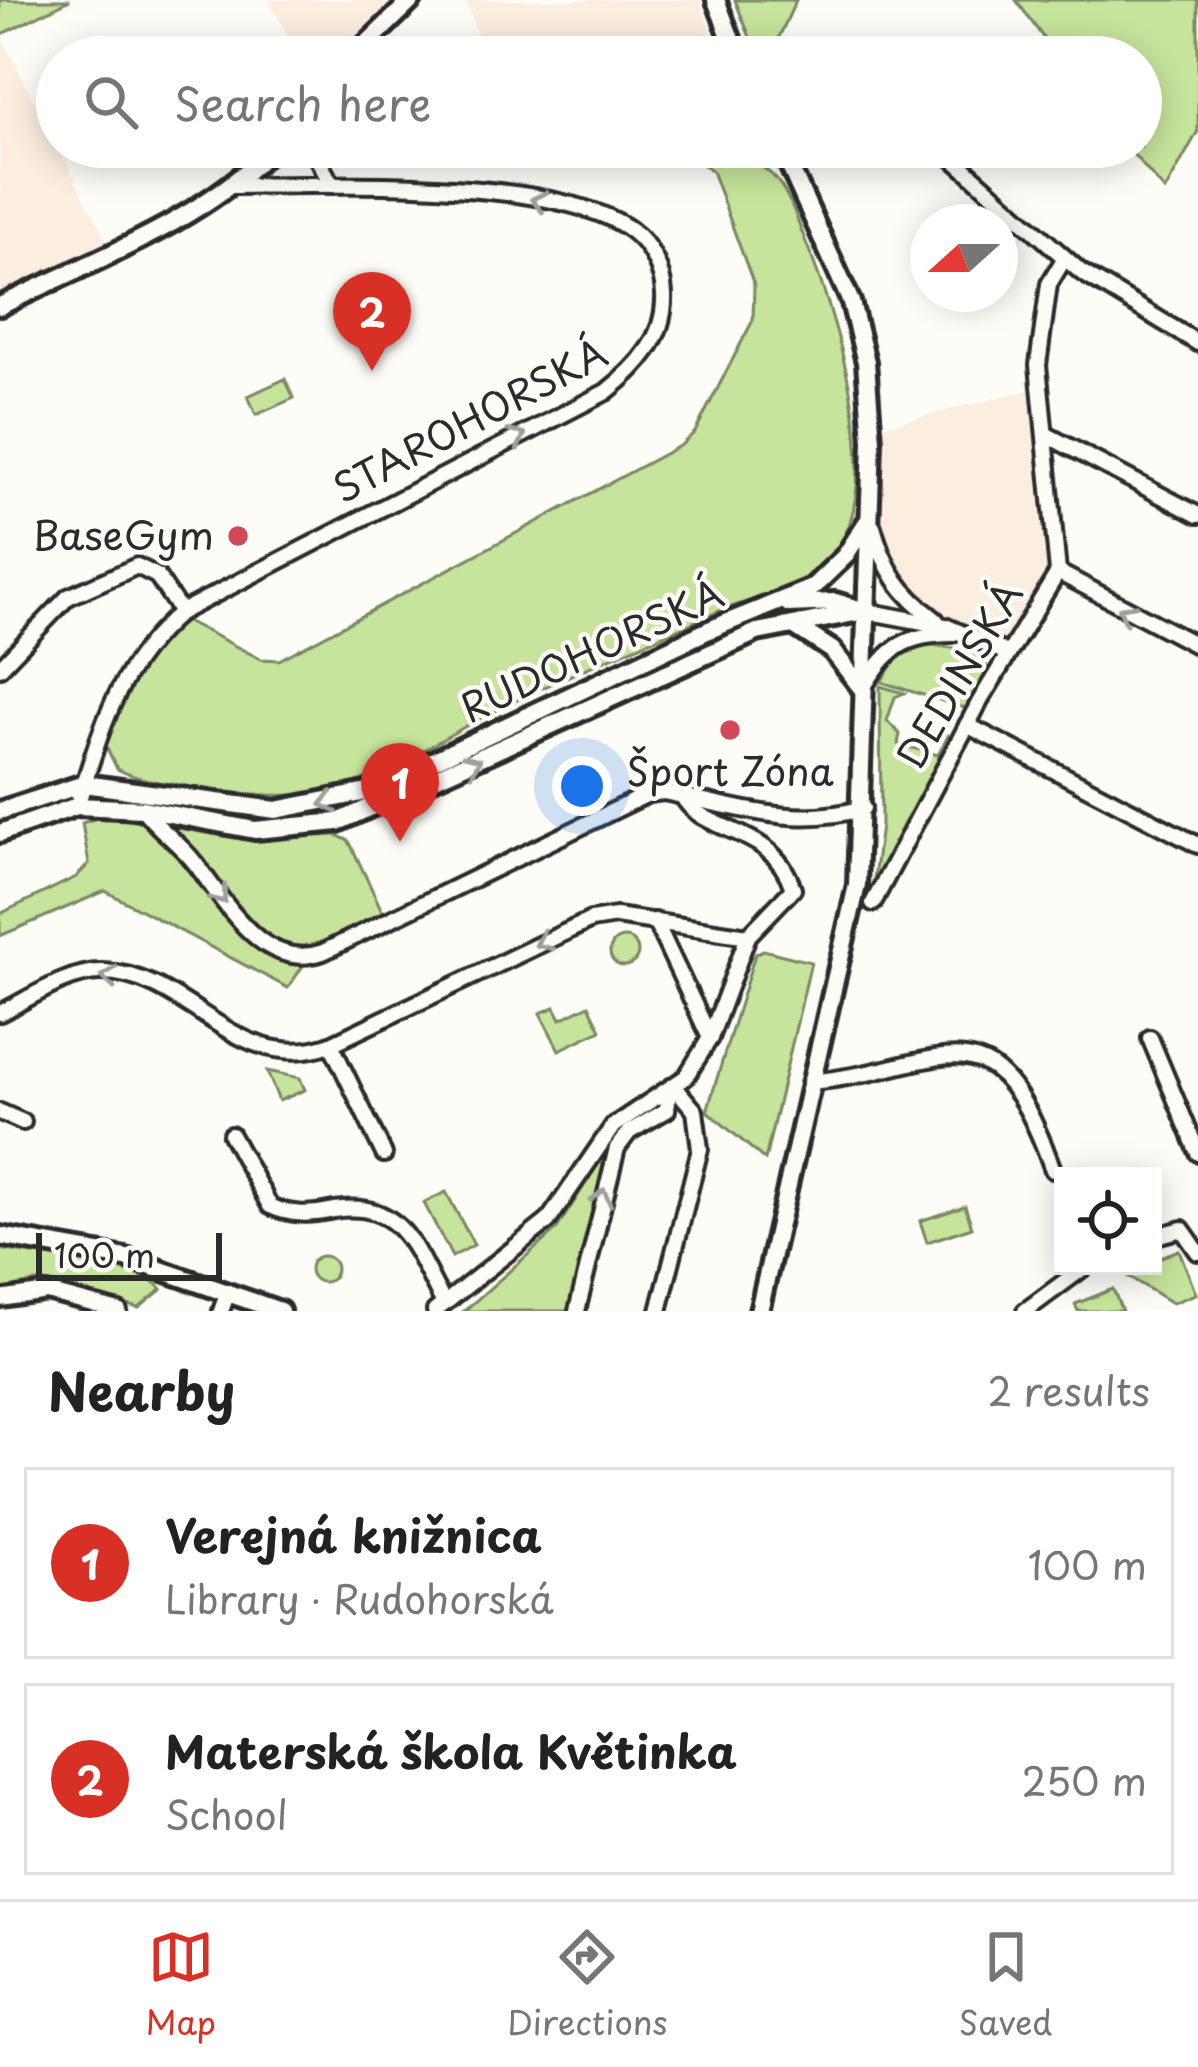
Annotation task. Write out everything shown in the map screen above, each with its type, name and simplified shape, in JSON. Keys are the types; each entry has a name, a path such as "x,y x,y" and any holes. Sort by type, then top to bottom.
{"street":[{"path":"375,36 412,0"},
{"path":"716,0 730,36"},
{"path":"0,306 230,186 250,168"},
{"path":"323,168 332,185"},
{"path":"758,1311 857,885 863,808 862,690 872,423 860,332 840,272 791,168"},
{"path":"963,168 1064,259 1198,343"},
{"name":"STAROHORSKÁ","path":"84,784 93,742 120,689 149,640 182,612 606,392 638,367 665,308 657,262 632,230 598,214 484,189 230,186"},
{"name":"DEDINSKÁ","path":"873,903 1007,653 1058,572 1040,353 1049,284 1064,259"},
{"path":"1045,434 1198,514"},
{"path":"869,515 887,572 908,599 945,626 1007,653"},
{"name":"RUDOHORSKÁ","path":"0,811 84,784 276,809 336,801 408,774 709,630 780,604 829,575 869,515"},
{"path":"0,668 68,598 136,566 157,576 182,612"},
{"path":"1058,572 1198,646"},
{"name":"RUDOHORSKÁ","path":"780,604 835,602 865,611"},
{"path":"865,611 945,626"},
{"name":"RUDOHORSKÁ","path":"0,833 77,806 143,808 255,830 338,822 716,648 757,632 865,611"},
{"path":"794,626 832,650 862,690"},
{"path":"862,690 880,659 916,634 961,634"},
{"path":"967,725 1198,844"},
{"path":"77,806 84,784"},
{"path":"143,808 253,932 282,954 297,957 322,952 629,800 663,792 816,820 863,808"},
{"path":"230,1135 270,1206 300,1214 363,1207 390,1216 440,1307 548,1221 604,1134 672,1088 710,1039 748,936 793,889 771,850 699,814 682,795"},
{"path":"0,1012 103,972 140,981 274,1053 294,1055 331,1044 592,920 655,921 748,936"},
{"path":"655,921 710,1039"},
{"path":"1150,1038 1198,1153"},
{"path":"331,1044 385,1154"},
{"path":"810,1082 860,1077 946,1053 969,1056 998,1070 1024,1097 1053,1170"},
{"path":"577,1311 616,1148 629,1132 667,1110 672,1088"},
{"path":"659,1311 701,1133 695,1111 672,1088"},
{"path":"0,1112 23,1122"},
{"path":"1162,1235 1182,1229 1198,1252"},
{"path":"0,1236 126,1258 280,1311"},
{"path":"1025,1311 1074,1275"},
{"path":"0,1298 46,1292 119,1311"},
{"path":"221,1311 228,1292"}],"shaded area":[{"path":"268,0 392,0 357,36 290,36"},
{"path":"466,0 700,0 712,36 477,36"},
{"path":"0,35 36,104 36,168 69,168 110,247 0,301"},
{"path":"1029,390 1050,578 1002,653 945,631 892,579 858,533 855,433"}],"green space":[{"path":"0,0 70,0 0,35"},
{"path":"735,0 796,0 780,36 750,36"},
{"path":"1016,0 1198,0 1198,131 1165,191 1145,168 1162,168 1162,36 1042,36"},
{"path":"708,168 762,168 772,175 792,205 830,309 851,394 857,479 852,517 827,562 785,588 568,676 344,787 303,794 249,794 159,783 117,769 106,746 117,712 148,660 186,621 261,659 279,660 681,445 695,432 753,320 754,285"},
{"path":"285,379 294,398 256,415 248,396"},
{"path":"931,645 960,649 986,665 989,677 968,709 881,682 898,656"},
{"path":"880,686 904,693 895,697 887,721 900,734 898,744 938,755 948,736 952,747 871,901 881,826"},
{"path":"98,792 256,816 335,808 336,814 257,822 98,798"},
{"path":"103,816 249,840 336,835 349,841 384,915 315,948 288,988 105,891 0,936 0,914 76,877 89,864 82,823"},
{"path":"624,938 634,942 638,952 634,962 624,966 614,962 610,952 614,942"},
{"path":"763,950 811,962 765,1160 707,1111 755,954"},
{"path":"589,1005 601,1030 559,1050 540,1013 555,1007 561,1019"},
{"path":"267,1071 300,1078 305,1090 279,1101"},
{"path":"616,1136 570,1311 464,1311 556,1230"},
{"path":"446,1192 474,1245 452,1257 424,1203"},
{"path":"965,1206 972,1227 927,1242 920,1221"},
{"path":"0,1249 111,1267 162,1289 139,1308 41,1281 0,1290"},
{"path":"1179,1250 1196,1294 1172,1303 1126,1275 1162,1275 1162,1257"},
{"path":"323,1256 336,1269 323,1282 310,1269"},
{"path":"1113,1289 1122,1311 1078,1311 1075,1304"}],"place":[{"name":"Materská škola Květinka","path":"372,371"},
{"name":"BaseGym","path":"238,536"},
{"name":"Šport Zóna","path":"730,730"},
{"name":"Verejná knižnica","path":"400,842"}]}
